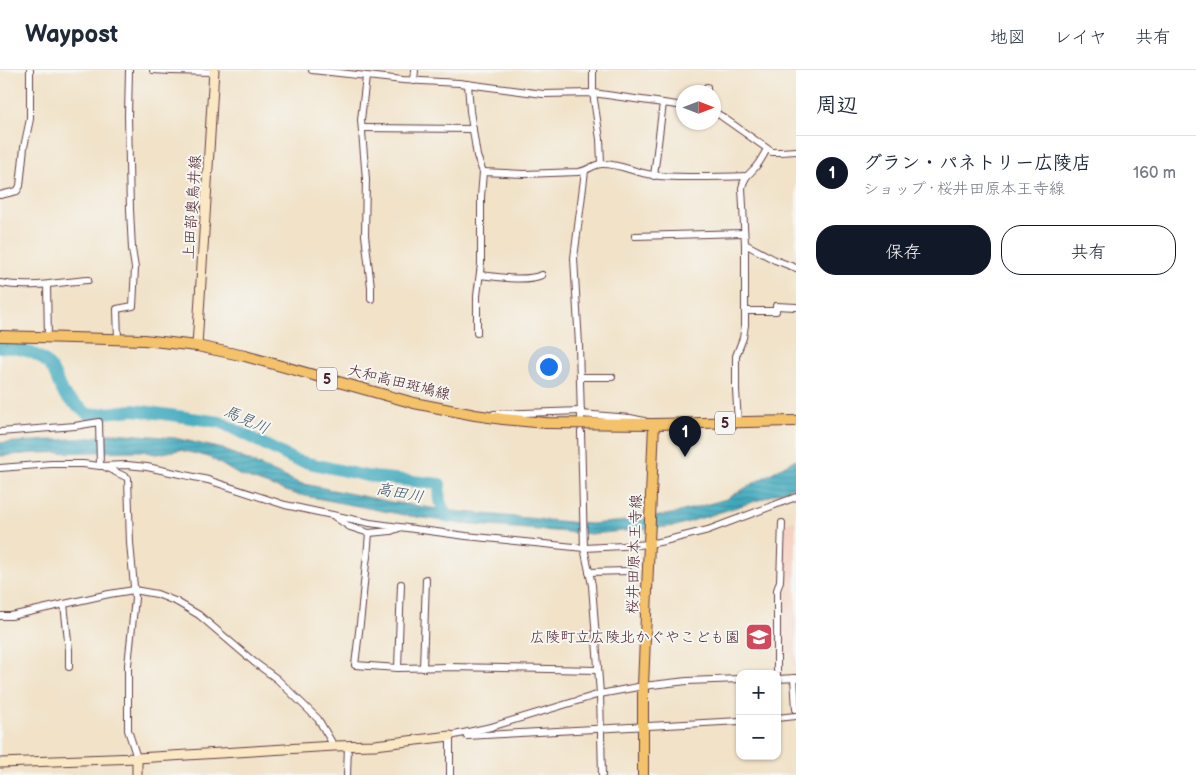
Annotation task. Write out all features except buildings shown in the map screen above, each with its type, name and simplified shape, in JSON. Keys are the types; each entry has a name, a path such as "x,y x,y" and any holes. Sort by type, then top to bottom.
{"main road":[{"name":"大和高田斑鳩線","path":"0,336 152,340 197,346 245,356 436,408 475,415 546,423 796,422"},
{"name":"桜井田原本王寺線","path":"643,775 643,686 654,424"}],"street":[{"path":"0,195 15,192 20,186 24,147 30,119 30,70"},
{"path":"118,339 117,309 133,306 135,278 130,210 129,70"},
{"path":"153,70 172,72 214,71"},
{"path":"312,70 348,72 366,77 468,84 543,94 593,93 676,105"},
{"path":"414,81 415,70"},
{"path":"593,70 593,93 600,139 601,163"},
{"name":"上田部奥鳥井線","path":"197,346 214,71"},
{"path":"366,77 362,128 366,179 365,234 371,299"},
{"path":"468,84 477,156 483,172 477,333"},
{"path":"654,176 664,103"},
{"path":"721,116 767,149 776,152 796,151"},
{"path":"362,128 473,129"},
{"path":"738,423 736,356 745,332 746,310 742,188 746,176 758,164 767,149"},
{"path":"483,172 524,174 585,171 601,163 654,176 746,176"},
{"path":"581,414 574,258 585,171"},
{"path":"635,236 744,233"},
{"path":"745,244 775,260 796,268"},
{"path":"480,275 523,278 542,275"},
{"path":"0,283 47,286 88,280"},
{"path":"47,286 48,337"},
{"path":"746,310 776,311 776,306 796,307"},
{"path":"580,377 612,377"},
{"path":"475,415 553,411 630,418 654,424"},
{"path":"0,432 75,426 99,422 101,465"},
{"path":"581,432 584,548 592,585 600,694 602,775"},
{"path":"0,468 51,464 147,467 208,480 284,505 333,516 400,528 584,548 649,544 708,530 796,497"},
{"path":"101,465 128,478 130,543 135,598 128,665 128,730 137,758 137,775"},
{"path":"333,516 350,526 369,533 391,531 400,528"},
{"path":"777,670 777,590 780,581 782,523"},
{"path":"369,533 355,665 398,668 449,667 597,670"},
{"path":"589,572 628,572"},
{"path":"423,668 426,579"},
{"path":"398,668 401,584"},
{"path":"0,616 11,616 134,590 157,594 177,602 199,615 277,679 318,719 334,746"},
{"path":"64,604 69,667"},
{"path":"781,678 795,678 796,709"},
{"path":"0,763 137,758 392,743 450,736 491,727 600,694 643,686 687,681 736,679"},
{"path":"781,718 796,716"},
{"path":"450,736 482,736 736,721"},
{"path":"450,736 450,775"},
{"path":"347,775 348,746"}],"shaded area":[{"path":"791,521 796,521 796,666 793,666 792,653 780,653 780,592 784,584 785,525"}],"water":[{"path":"115,433 175,438 223,449 299,483 391,502 452,511 591,524 636,520 676,513 726,499 796,459 796,486 759,500 676,526 592,534 462,524 295,494 239,475 209,457 180,450 156,454 142,451 35,453 0,456 0,443 88,438"}],"waterway":[{"name":"馬見川","path":"0,347 31,352 44,360 50,366 64,394 88,415 132,410 220,422 295,460 367,476 440,484 440,502 449,518"}],"place":[{"name":"グラン・パネトリー広陵店","path":"685,457"},
{"name":"広陵町立広陵北かぐやこども園","path":"759,637"}],"water label":[{"name":"高田川","path":"400,492"}]}
